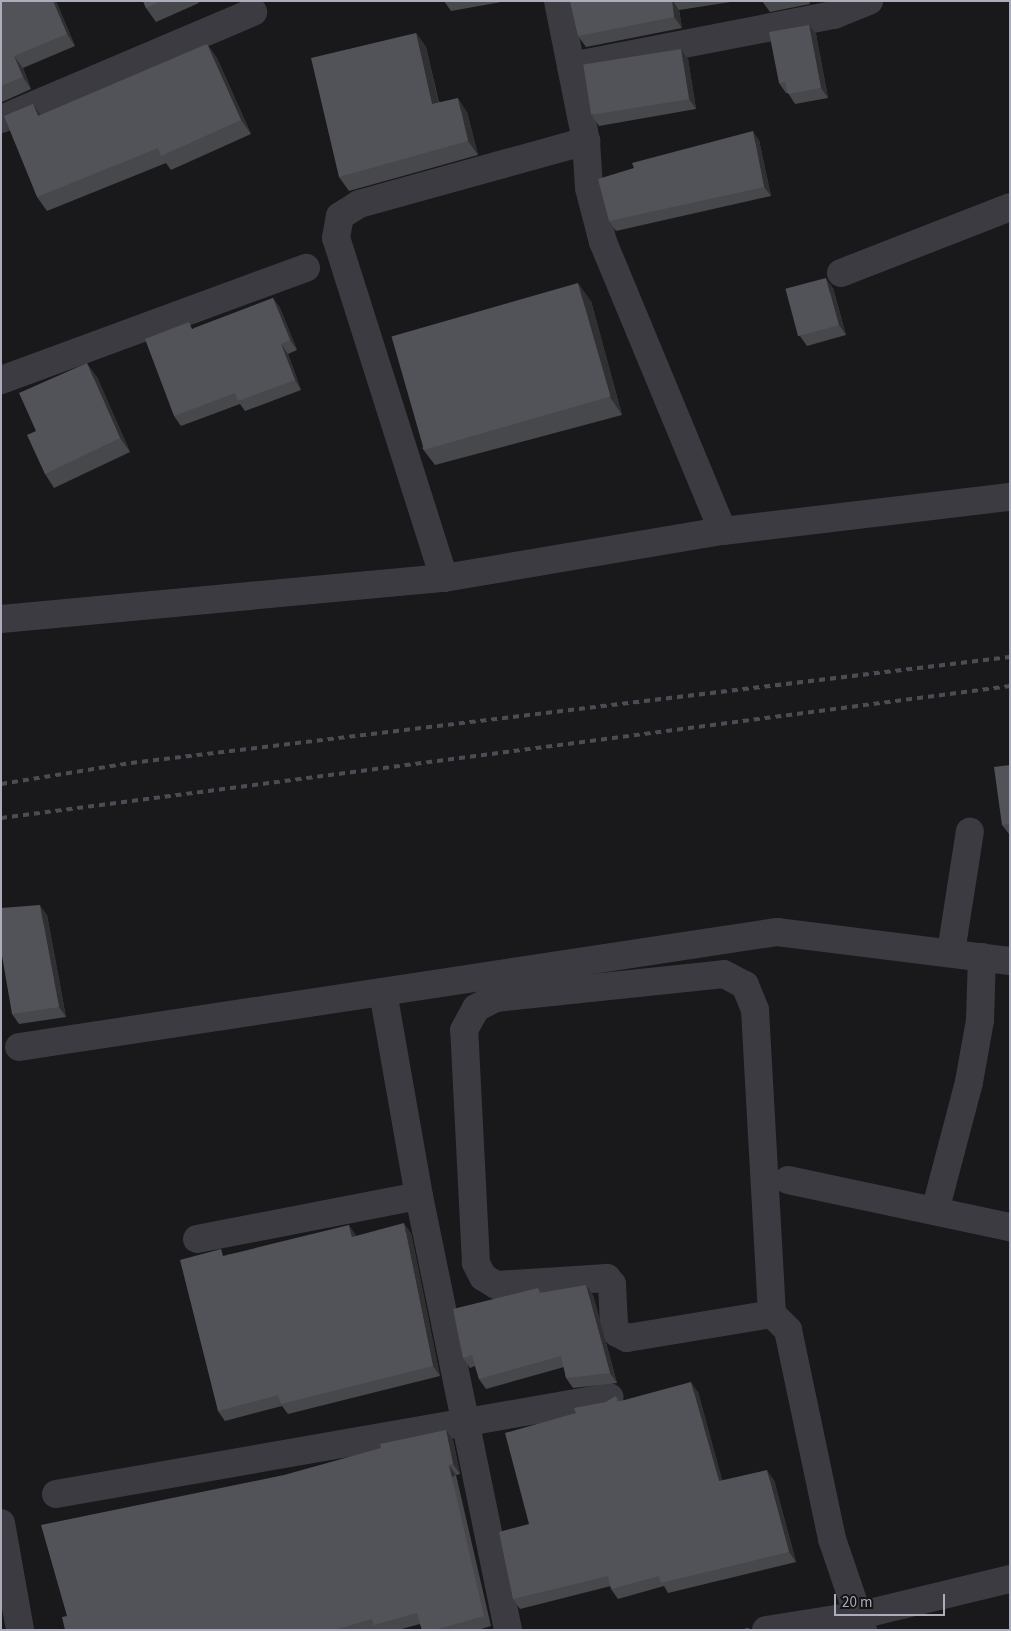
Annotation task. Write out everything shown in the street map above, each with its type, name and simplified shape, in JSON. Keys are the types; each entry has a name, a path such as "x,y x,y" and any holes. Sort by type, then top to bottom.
{"street":[{"path":"558,1 586,140 588,188 603,242 723,531"},
{"path":"571,66 834,15 869,1"},
{"path":"1,119 253,12"},
{"path":"444,578 336,238 340,216 359,204 586,140"},
{"path":"841,273 1010,206"},
{"path":"1,380 306,268"},
{"path":"1,619 444,578 723,531 1010,497"},
{"path":"951,952 970,831"},
{"path":"19,1047 777,932 951,952 1010,961"},
{"path":"935,1211 970,1082 980,1020 982,956"},
{"path":"772,1314 626,1338 617,1333 614,1324 612,1284 607,1278 496,1285 482,1277 476,1263 464,1030 476,1008 496,998 724,974 745,985 755,1010 772,1314 788,1330 832,1539 862,1622"},
{"path":"383,992 419,1196 508,1630"},
{"path":"788,1180 1010,1227"},
{"path":"197,1238 419,1196"},
{"path":"56,1494 466,1424 610,1397"},
{"path":"1,1524 20,1630"},
{"path":"766,1630 862,1622 1010,1579"}],"building":[{"path":"1,1 53,1 67,34 14,56 23,77 1,86"},
{"path":"143,1 161,1 146,8"},
{"path":"570,1 672,1 674,17 578,36"},
{"path":"809,25 821,88 788,94 785,82 779,83 769,32"},
{"path":"416,33 432,104 458,98 468,141 339,177 311,58"},
{"path":"207,44 241,120 161,156 158,148 37,197 4,116 33,104 38,116"},
{"path":"681,49 689,99 591,115 583,64"},
{"path":"753,131 764,187 609,221 598,179 634,168 632,163"},
{"path":"826,278 839,325 798,336 785,289"},
{"path":"578,283 611,396 424,450 392,336"},
{"path":"273,298 290,340 281,344 295,380 238,401 235,393 174,416 145,339 189,322 192,329"},
{"path":"87,363 120,438 45,474 27,435 36,431 19,393"},
{"path":"1010,765 1010,824 1002,825 994,767"},
{"path":"40,905 59,1007 12,1014 1,950 1,908"},
{"path":"404,1223 433,1366 281,1404 278,1395 218,1411 180,1260 221,1249 223,1256 349,1225 352,1237"},
{"path":"586,1285 610,1373 566,1378 561,1356 479,1379 472,1355 463,1358 453,1309 538,1288 539,1293"},
{"path":"691,1382 719,1481 767,1470 789,1552 661,1583 659,1576 611,1589 608,1576 513,1599 499,1532 529,1524 505,1433 576,1413 574,1408 606,1402 616,1396 617,1402"},
{"path":"446,1430 453,1464 449,1465 484,1616 435,1630 422,1630 417,1613 374,1625 372,1619 334,1630 65,1630 62,1617 67,1616 41,1525 284,1475 381,1448 380,1444"}],"railway":[{"path":"1,784 131,763 1010,657"},
{"path":"1,818 1010,686"}]}
